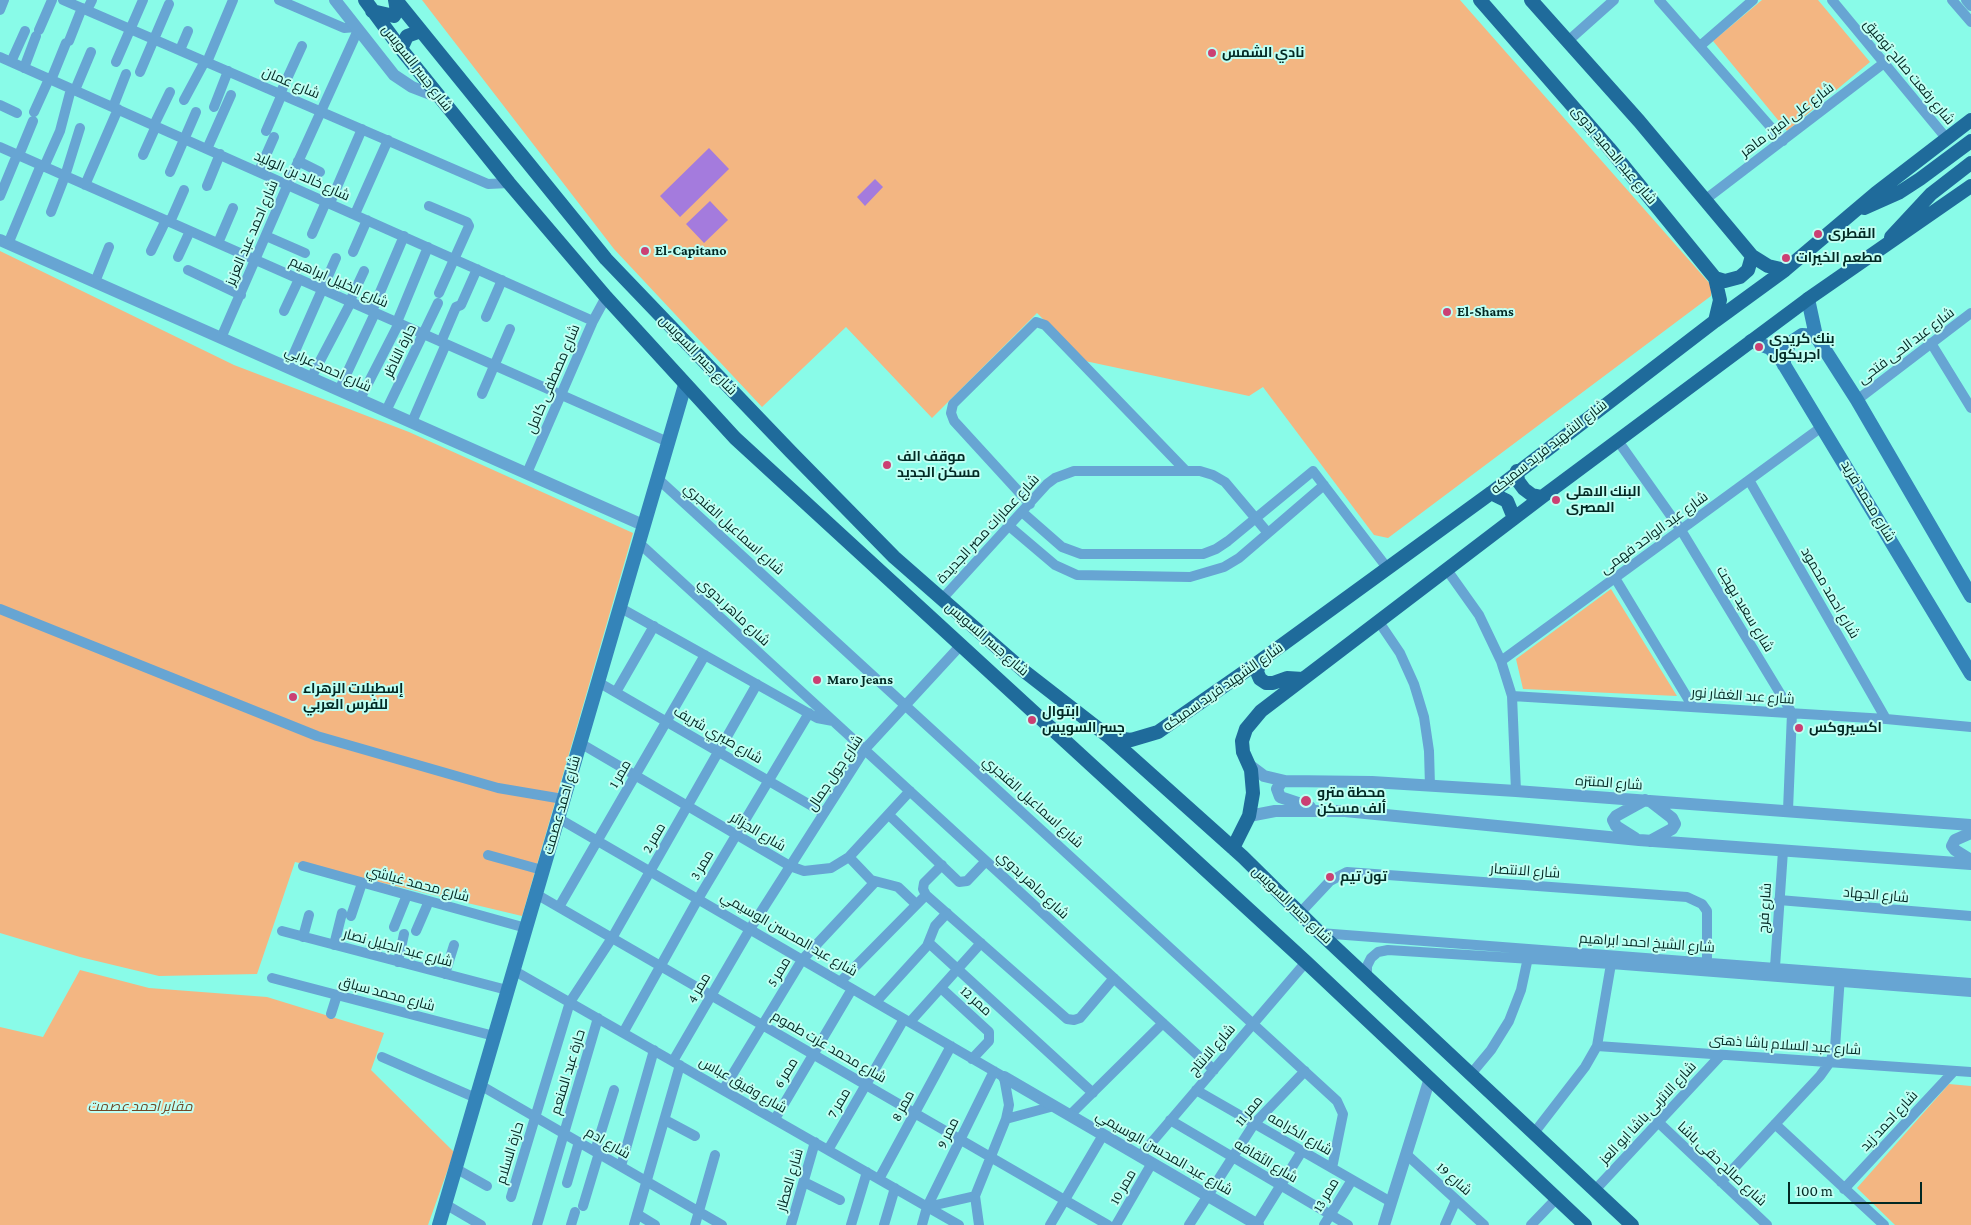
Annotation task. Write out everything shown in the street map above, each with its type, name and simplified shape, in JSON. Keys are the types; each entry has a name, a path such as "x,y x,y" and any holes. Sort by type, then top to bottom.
{"main road":[{"path":"369,5 394,16 397,11 396,0"},
{"name":"شارع جسر السويس","path":"396,0 606,259 797,459 894,556 1024,671 1109,737 1233,848 1320,933 1632,1225"},
{"name":"شارع عبد الحميد بدوى","path":"1480,0 1609,148 1715,278 1720,300 1715,321"},
{"path":"1531,0 1706,199 1752,256 1768,266 1785,270"},
{"name":"شارع جسر السويس","path":"369,5 400,49 508,183 606,297 735,438 1306,962 1585,1225"},
{"path":"400,49 407,36 421,31"},
{"name":"شارع الشهيد فريد سميكه","path":"1109,737 1131,740 1158,732 1260,661 1388,569 1785,270 1856,212 1876,192 1971,120"},
{"path":"1856,212 1900,192 1971,141"},
{"path":"1884,248 1914,210 1971,163"},
{"path":"1233,848 1249,816 1254,781 1242,747 1246,729 1267,705 1751,342 1971,186"},
{"path":"1715,278 1725,281 1740,277 1748,270 1752,256"},
{"path":"1808,300 1816,336 1857,400 1971,596"},
{"path":"1784,365 1785,351 1794,340 1806,335 1816,336"},
{"name":"شارع محمد فريد","path":"1751,342 1770,348 1784,365 1823,426 1971,674"},
{"name":"شارع احمد عصمت","path":"439,1225 685,385"},
{"path":"1517,471 1518,481 1524,489 1532,495 1542,497"},
{"path":"1490,493 1506,501 1514,518"},
{"path":"1260,661 1257,672 1260,679 1266,683 1273,683 1287,678 1303,679"}],"street":[{"path":"0,10 4,0"},
{"path":"24,68 52,0"},
{"name":"شارع عمان","path":"63,0 488,184 508,183"},
{"path":"0,196 50,79 84,9 92,0"},
{"path":"116,62 143,0"},
{"path":"184,100 206,62 233,0"},
{"path":"279,0 344,28 357,28"},
{"path":"335,0 394,75 412,87 438,97"},
{"path":"1568,41 1614,0"},
{"path":"1659,0 1783,141"},
{"path":"1700,46 1753,0"},
{"name":"شارع رفعت صالح توفيق","path":"1832,0 1947,138"},
{"path":"1952,0 1971,22"},
{"path":"1966,0 1971,6"},
{"path":"140,72 169,4"},
{"name":"شارع احمد عبد العزيز","path":"221,338 357,28"},
{"path":"11,62 25,31"},
{"path":"180,50 188,31"},
{"path":"259,172 281,94 302,46"},
{"path":"4,242 60,131 73,90 91,52"},
{"name":"شارع خالد بن الوليد","path":"0,57 593,321"},
{"name":"شارع على امين ماهر","path":"1706,199 1884,63"},
{"path":"214,107 228,71"},
{"path":"85,185 116,108 126,74"},
{"path":"143,155 170,92"},
{"path":"208,149 231,95"},
{"path":"0,105 16,113"},
{"path":"170,172 196,112"},
{"path":"51,212 80,128"},
{"path":"312,234 362,129"},
{"path":"355,214 388,140"},
{"name":"شارع الخليل ابراهيم","path":"0,147 668,442"},
{"path":"207,186 220,154"},
{"path":"298,161 320,172"},
{"path":"151,251 184,190"},
{"name":"حارة الناظر","path":"386,411 423,334 468,224 429,206"},
{"path":"218,243 233,208"},
{"path":"353,252 367,220"},
{"path":"178,257 190,231"},
{"path":"266,236 305,254"},
{"path":"339,390 404,236"},
{"name":"شارع احمد عرابي","path":"4,242 643,525"},
{"path":"95,282 109,247"},
{"path":"360,399 398,323 428,247"},
{"path":"288,367 336,258"},
{"path":"412,422 444,343 456,307 461,305 477,269"},
{"path":"188,270 240,295"},
{"path":"311,378 351,302 364,272"},
{"path":"284,311 299,279"},
{"path":"486,317 502,280"},
{"name":"شارع مصطفى كامل","path":"527,473 593,321 606,297"},
{"name":"شارع عبد الحى فتحى","path":"1857,400 1971,313"},
{"path":"1030,504 954,421 951,413 953,404 1036,322 1045,325 1186,471"},
{"path":"482,394 510,329"},
{"path":"1931,343 1971,408"},
{"name":"شارع عبد الواحد فهمى","path":"1501,661 1823,426"},
{"name":"شارع سعيد بهجت","path":"1618,441 1681,530 1792,713"},
{"name":"شارع عمارات مصر الجديدة","path":"942,599 1055,478 1074,471 1200,471 1213,475 1225,482 1268,533"},
{"path":"1022,512 1062,547 1081,554 1203,554 1216,549 1313,471 1388,569"},
{"name":"شارع اسماعيل الفنجري","path":"657,478 1337,1101 1342,1109 1332,1168"},
{"name":"شارع احمد محمود","path":"1749,480 1886,719"},
{"path":"1009,526 1056,565 1077,575 1190,576 1207,573 1239,558 1324,485"},
{"name":"شارع ماهر بدوي","path":"638,542 1214,1070"},
{"path":"1447,570 1480,615 1501,661 1512,696 1516,791"},
{"path":"1615,578 1693,707"},
{"name":"شارع ماهر بدوي","path":"619,607 809,714 833,721"},
{"path":"0,609 316,736 498,788 563,799"},
{"path":"1379,622 1400,653 1414,684 1426,734 1430,786"},
{"path":"616,692 654,626"},
{"name":"شارع جول جمال","path":"750,929 865,749 960,646"},
{"name":"ممر 1","path":"559,907 705,655"},
{"name":"شارع صبري شريف","path":"598,682 824,813"},
{"name":"ممر 2","path":"570,1002 612,938 757,684"},
{"name":"شارع عبد الغفار نور","path":"1512,696 1886,719 1971,727"},
{"path":"1788,810 1792,713"},
{"name":"ممر 3","path":"623,1032 698,899 809,714"},
{"name":"شارع الجزائر","path":"580,743 790,866 804,871 818,872 831,868 849,857 910,791"},
{"name":"شارع المنتزه","path":"1248,764 1264,776 1282,781 1372,782 1516,791 1971,825"},
{"path":"1282,781 1277,789 1280,797 1319,811"},
{"path":"1648,800 1672,818 1675,824 1672,829 1645,841 1616,826 1614,820 1616,816 1648,800"},
{"path":"1249,816 1267,812 1345,811 1645,841 1971,864"},
{"path":"889,814 958,882 963,882 986,861"},
{"name":"شارع عبد المحسن الوسيمي","path":"558,818 1257,1225"},
{"path":"1971,833 1955,840 1952,846 1971,860"},
{"name":"شارع فرج","path":"1775,967 1783,851"},
{"path":"488,855 542,870"},
{"path":"849,857 875,882 898,887 916,904"},
{"name":"شارع محمد غباشي","path":"303,866 526,928"},
{"path":"942,866 924,883 923,889 926,894 1070,1020 1080,1018 1114,978"},
{"name":"شارع الانتصار","path":"1300,913 1330,881 1347,872 1687,897 1702,904 1707,911 1707,962"},
{"name":"ممر 5","path":"723,1090 802,960 875,882"},
{"path":"334,945 362,883"},
{"name":"شارع محمد عزت طموم","path":"536,894 1108,1225"},
{"path":"840,982 926,894"},
{"path":"394,927 407,895"},
{"name":"شارع الجهاد","path":"1779,900 1971,916"},
{"path":"416,931 428,901"},
{"path":"876,1002 929,942 935,926 947,913"},
{"path":"303,937 309,915"},
{"name":"ممر 4","path":"634,1225 664,1120 676,1063 711,995 750,929"},
{"name":"شارع عبد الجليل نصار","path":"282,931 507,990"},
{"name":"شارع الشيخ احمد ابراهيم","path":"1320,933 1529,953 1611,964 1840,977 1971,982"},
{"path":"398,962 404,934"},
{"path":"1367,975 1367,966 1371,958 1383,950 1376,943 1377,937"},
{"path":"929,942 1092,1093"},
{"name":"ممر 7","path":"828,1150 866,1085 907,1021 941,988 981,943"},
{"path":"445,974 454,945"},
{"name":"شارع الشيخ احمد ابراهيم","path":"1383,950 1529,953 1707,962 1775,967 1840,977 1971,992"},
{"path":"1471,1074 1491,1050 1508,1021 1521,990 1529,953"},
{"name":"شارع الانتاج","path":"1140,1156 1306,962"},
{"path":"1534,1133 1585,1067 1597,1046 1611,964"},
{"name":"شارع وفيق عباس","path":"514,970 959,1225"},
{"path":"1721,1182 1820,1076 1830,1062 1834,1048 1840,977"},
{"name":"شارع محمد سباق","path":"272,978 494,1036"},
{"name":"ممر 12","path":"941,988 989,1032 989,1041 972,1059"},
{"name":"ممر 6","path":"775,1119 852,989"},
{"path":"331,1014 337,995"},
{"name":"حارة السلام","path":"511,1197 570,1002"},
{"name":"حارة عبد المنعم","path":"536,1225 598,1018"},
{"path":"1070,1116 1163,1023"},
{"name":"ممر 8","path":"879,1179 951,1046"},
{"name":"شارع عبد السلام باشا ذهنى","path":"1597,1046 1971,1072"},
{"path":"621,1166 654,1050"},
{"name":"شارع الاتربى باشا ابو العز","path":"1595,1190 1721,1054"},
{"name":"شارع ادم","path":"382,1057 478,1091 535,1116 722,1225"},
{"name":"ممر 11","path":"1189,1225 1254,1124 1305,1071"},
{"name":"شارع احمد زيد","path":"1844,1189 1954,1071"},
{"path":"978,1225 975,1196 1006,1119 1009,1105 999,1074"},
{"name":"ممر 9","path":"922,1225 927,1206 960,1139 999,1074"},
{"path":"1384,1225 1430,1078"},
{"path":"571,1225 579,1209 614,1090"},
{"name":"شارع الكرامه","path":"1196,1090 1391,1202"},
{"path":"1006,1119 1054,1106"},
{"path":"664,1120 695,1136"},
{"name":"شارع الثقافه","path":"1170,1120 1348,1225"},
{"name":"شارع صالح حقى باشا","path":"1658,1122 1767,1225"},
{"path":"1775,1124 1884,1225"},
{"path":"1050,1225 1103,1135"},
{"path":"567,1183 580,1142"},
{"name":"شارع العطار","path":"792,1225 815,1142"},
{"path":"1257,1225 1302,1151"},
{"name":"شارع 19","path":"1406,1154 1484,1225"},
{"path":"695,1225 715,1155"},
{"name":"ممر 10","path":"1116,1225 1152,1164"},
{"path":"455,1168 487,1186"},
{"path":"851,1225 867,1172"},
{"name":"ممر 13","path":"1324,1225 1352,1180"},
{"path":"804,1182 840,1200"},
{"path":"884,1225 894,1188"},
{"path":"927,1206 975,1196"},
{"path":"1531,1225 1557,1198"},
{"path":"1444,1225 1456,1200"},
{"path":"445,1204 481,1225"},
{"path":"637,1214 655,1225"}],"green space":[{"path":"422,0 1460,0 1711,285 1711,296 1388,538 1374,535 1263,387 1249,396 1085,361 1037,313 932,418 846,327 762,407 614,249"},
{"path":"1762,0 1818,0 1870,62 1787,131 1713,41"},
{"name":"إسطبلات الزهراء للفرس العربي","path":"0,251 234,365 409,432 633,533 522,916 295,862 257,974 159,976 80,957 0,933"},
{"path":"1611,589 1677,696 1523,689 1516,659"},
{"name":"مقابر احمد عصمت","path":"80,970 149,988 267,997 384,1033 371,1070 454,1152 428,1225 0,1225 0,1027 43,1037"},
{"path":"1949,1084 1971,1086 1971,1225 1895,1225 1857,1188"}],"shaded area":[{"path":"709,148 729,169 680,217 660,196"},
{"path":"875,179 883,187 865,206 857,197"},
{"path":"710,201 728,220 704,243 686,224"}],"place":[{"name":"نادي الشمس","path":"1212,53"},
{"name":"القطرى","path":"1818,234"},
{"name":"El-Capitano","path":"645,251"},
{"name":"مطعم الخيرات","path":"1786,258"},
{"name":"El-Shams","path":"1447,312"},
{"name":"بنك كريدى اجريكول","path":"1759,347"},
{"name":"موقف الف مسكن الجديد","path":"887,465"},
{"name":"البنك الاهلى المصرى","path":"1556,500"},
{"name":"Maro Jeans","path":"817,680"},
{"name":"إسطبلات الزهراء للفرس العربي","path":"293,697"},
{"name":"ابتوال جسر السويس","path":"1032,720"},
{"name":"اكسيروكس","path":"1799,728"},
{"name":"محطة مترو ألف مسكن","path":"1306,801"},
{"name":"تون تيم","path":"1330,877"}]}
